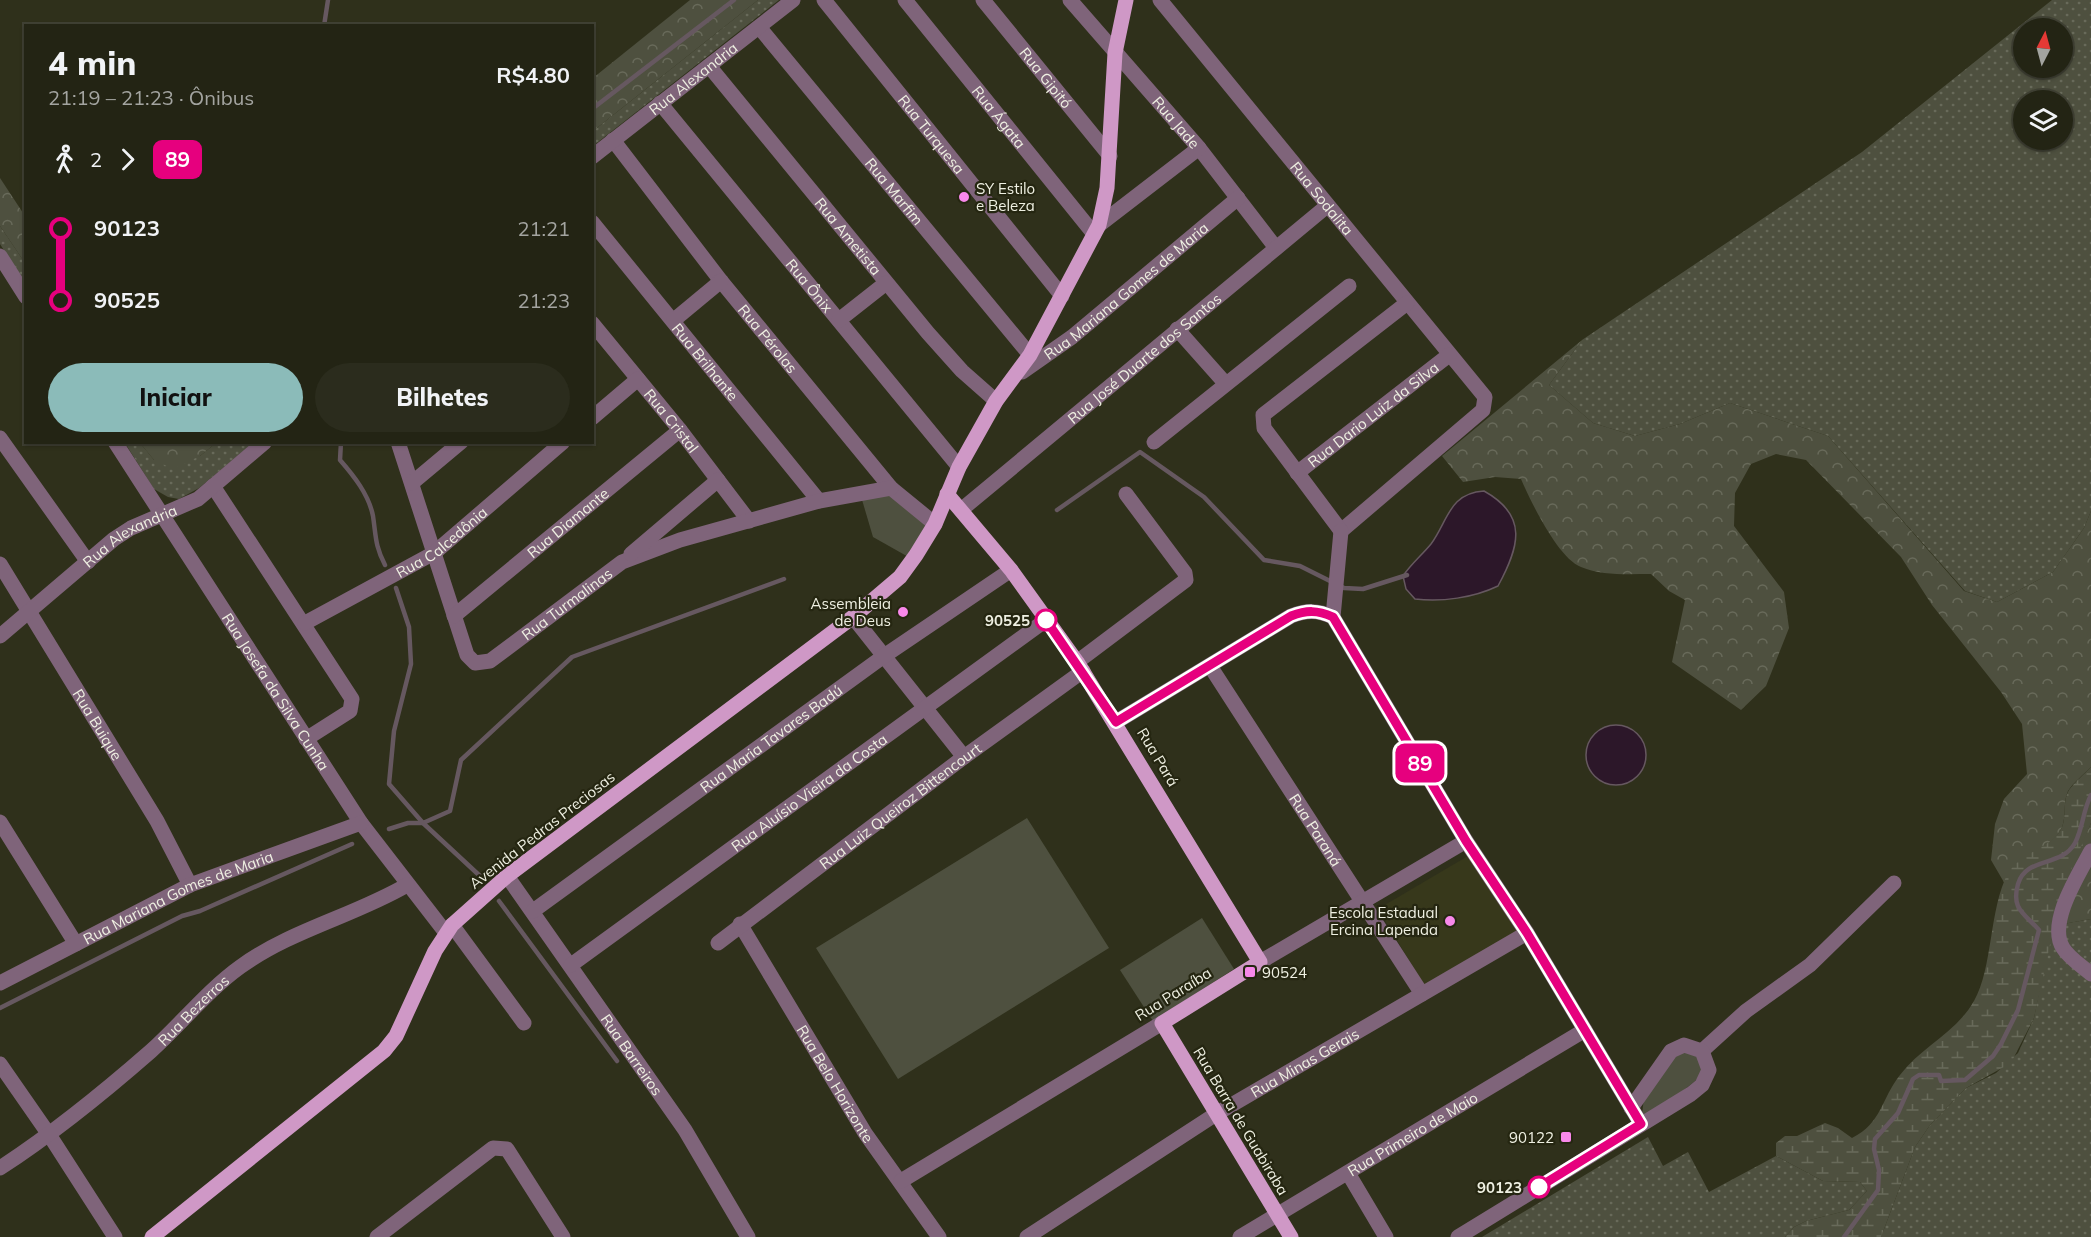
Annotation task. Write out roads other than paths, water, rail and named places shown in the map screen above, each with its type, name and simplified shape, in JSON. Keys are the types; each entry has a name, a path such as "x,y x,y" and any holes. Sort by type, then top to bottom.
{"main road":[{"name":"Avenida Pedras Preciosas","path":"152,1237 384,1051 396,1036 435,951 449,929 507,876 853,616 900,577 935,524 959,467 996,401 1030,356 1096,230 1107,188 1115,52 1126,0"},
{"name":"Rua Pará","path":"947,494 1011,570 1080,667 1116,722 1260,962"},
{"name":"Rua Paraíba","path":"1162,1023 1260,962"},
{"name":"Rua Barra de Guabiraba","path":"1162,1023 1291,1237"}],"street":[{"name":"Rua Alexandria","path":"594,155 794,0"},
{"name":"Rua Turquesa","path":"824,0 1062,296"},
{"name":"Rua Ágata","path":"905,0 1096,230"},
{"name":"Rua Gipitó","path":"983,0 1110,156"},
{"name":"Rua Jade","path":"1070,0 1198,148 1276,248"},
{"name":"Rua Sodalita","path":"1160,0 1485,397 1483,410 1341,531"},
{"name":"Rua Marfim","path":"759,27 1030,356"},
{"name":"Rua Ametista","path":"709,66 886,283 962,371 996,401"},
{"name":"Rua Ônix","path":"660,103 959,467"},
{"name":"Rua Pérolas","path":"613,140 721,281 891,488 935,524"},
{"path":"1096,230 1198,148"},
{"name":"Rua Mariana Gomes de Maria","path":"1012,379 1072,337 1238,198"},
{"name":"Rua José Duarte dos Santos","path":"961,510 1327,206"},
{"name":"Rua Brilhante","path":"594,224 819,501"},
{"path":"0,255 24,294"},
{"path":"674,320 721,281"},
{"path":"839,320 886,283"},
{"path":"1154,441 1349,286"},
{"path":"1407,303 1263,415 1264,428 1341,531 1333,617 1466,841 1527,933 1641,1124"},
{"path":"1177,329 1225,383"},
{"name":"Rua Cristal","path":"595,330 680,430 749,521"},
{"name":"Rua Dario Luiz da Silva","path":"1297,473 1449,355"},
{"path":"594,416 638,379"},
{"name":"Rua Diamante","path":"454,616 680,430"},
{"path":"0,438 88,562"},
{"name":"Rua Josefa da Silva Cunha","path":"117,444 161,517 361,823 407,885 449,929 524,1023"},
{"name":"Rua Alexandria","path":"0,636 123,533 198,499 263,444"},
{"name":"Rua Turmalinas","path":"399,444 470,660 482,663 490,661 622,562 681,540 819,501 891,488"},
{"path":"412,483 459,444"},
{"name":"Rua Calcedônia","path":"305,623 434,553 561,444"},
{"path":"622,562 717,480"},
{"path":"213,486 305,623 353,703 350,711 306,739"},
{"name":"Rua Luiz Queiroz Bittencourt","path":"718,943 740,924 964,757 1080,667 1186,580 1185,573 1126,494"},
{"name":"Rua Buique","path":"0,564 152,812 190,885"},
{"name":"Rua Maria Tavares Badú","path":"533,911 884,656 1011,570"},
{"path":"1116,722 1291,616 1305,611 1319,611 1333,617"},
{"path":"853,616 964,757"},
{"name":"Rua Aluísio Vieira da Costa","path":"571,966 1046,620"},
{"name":"Rua Paraná","path":"1210,666 1422,994"},
{"path":"0,822 76,944"},
{"name":"Rua Mariana Gomes de Maria","path":"0,982 190,885 361,823"},
{"name":"Rua Paraíba","path":"1260,962 1466,841"},
{"path":"2091,851 2063,908 2058,930 2061,947 2091,974"},
{"name":"Rua Barreiros","path":"507,876 685,1130 748,1237"},
{"path":"1702,1051 1746,1011 1810,965 1894,883"},
{"name":"Rua Bezerros","path":"0,1168 50,1136 150,1051 245,963 260,952 308,929 365,907 407,885"},
{"name":"Rua Belo Horizonte","path":"740,924 865,1133 901,1181 935,1236"},
{"name":"Rua Minas Gerais","path":"1027,1237 1216,1114 1527,933"},
{"name":"Rua Paraíba","path":"901,1181 1162,1023"},
{"name":"Rua Primeiro de Maio","path":"1240,1237 1585,1030"},
{"path":"1631,1108 1671,1051 1684,1045 1702,1051"},
{"path":"1458,1237 1641,1124 1676,1105 1702,1085 1709,1070 1702,1051"},
{"path":"0,1064 115,1237"},
{"path":"377,1237 493,1148 507,1149 563,1237"},
{"path":"1348,1173 1386,1237"}],"waterway":[{"path":"324,24 328,0"},
{"path":"594,107 734,0"},
{"path":"341,444 340,460 356,479 371,508 378,546 385,565"},
{"path":"1057,510 1140,452 1204,497 1264,560 1300,566 1344,588 1363,589 1407,575"},
{"path":"389,829 408,823 423,823 450,811 461,760 572,657 784,579"},
{"path":"396,588 409,627 411,664 394,731 389,784 423,823 480,876"},
{"path":"1844,1237 1878,1190 1879,1170 1874,1149 1875,1139 1898,1113 1913,1079 1919,1075 1939,1075 1941,1081 1965,1080 1993,1056 2001,1044 2018,1010 2039,930 2020,910 2016,899 2018,884 2028,869 2053,860 2069,851 2078,837 2091,795"},
{"path":"0,1008 182,916 200,911 352,844"},
{"path":"499,901 617,1061"}],"place":[{"name":"SY Estilo e Beleza","path":"964,197"},
{"name":"Assembleia de Deus","path":"903,612"},
{"name":"90525","path":"1046,620"},
{"name":"Escola Estadual Ercina Lapenda","path":"1450,921"},
{"name":"90524","path":"1250,972"},
{"name":"90122","path":"1566,1137"},
{"name":"90123","path":"1539,1187"}]}
